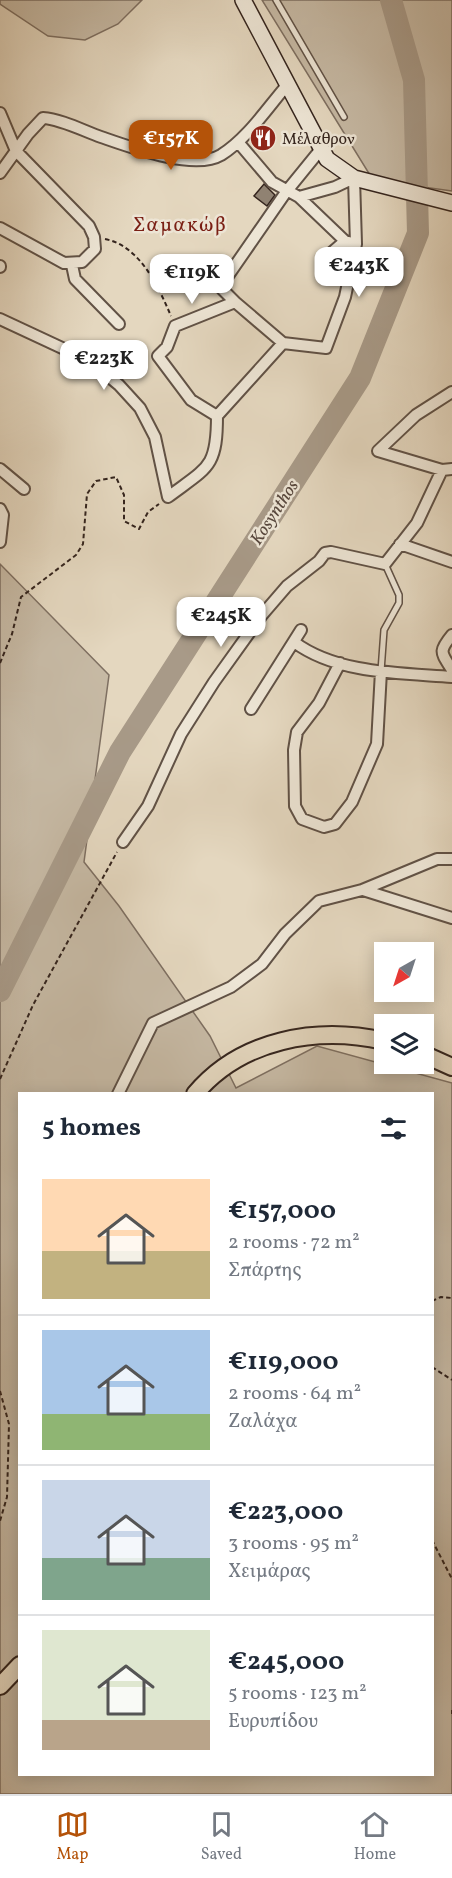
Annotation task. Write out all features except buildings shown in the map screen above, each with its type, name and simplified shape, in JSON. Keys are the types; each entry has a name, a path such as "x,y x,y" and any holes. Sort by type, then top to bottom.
{"main road":[{"path":"243,0 321,149 334,166 354,178 452,203"},
{"path":"197,1092 205,1082 237,1057 270,1044 302,1036 341,1035 374,1040"},
{"path":"434,1059 452,1067"},
{"path":"0,1686 18,1667"}],"street":[{"path":"0,173 44,118 130,147 196,162 220,155 238,142 288,84"},
{"path":"0,113 16,151 89,226 94,237 95,249 90,256 72,264 64,263 0,228"},
{"path":"238,142 272,182 286,192 299,197 345,242 356,244"},
{"path":"299,197 335,187 354,178 356,244 348,283 326,348 283,343 222,289 223,283 286,192 321,149"},
{"path":"345,242 331,253 328,261 335,272 348,283"},
{"path":"72,264 75,279 119,324"},
{"path":"217,416 191,400 160,359 160,353 167,346 175,326 235,302"},
{"path":"0,319 90,362 119,385 140,408 154,437 168,496 209,466 217,441 217,416 283,343"},
{"path":"123,842 148,806 181,734 203,699 262,615 287,586 320,561 325,553 331,552 385,564 417,523 447,469 378,451 416,416 452,392"},
{"path":"0,469 24,489"},
{"path":"0,509 3,515 0,542"},
{"path":"400,544 452,562"},
{"path":"251,709 301,630"},
{"path":"452,635 441,653 452,670"},
{"path":"294,642 340,663 381,671 452,677"},
{"path":"340,663 319,703 297,732 294,750 296,806 302,819 324,826 335,824 352,802 376,744 381,671"},
{"path":"119,1092 153,1023 231,987 262,964 285,934 319,901 362,890 437,860 452,859"},
{"path":"362,890 452,918"}],"lane":[{"path":"276,0 344,117"},
{"path":"381,671 384,630 399,603 399,595 385,564"}],"path":[{"path":"94,237 116,242 137,257 151,277 175,326"},
{"path":"0,663 12,634 21,597 76,555 83,544 87,494 96,481 117,477 124,495 124,521 139,529 148,512 168,496"},
{"path":"0,1079 33,1005 123,842"},
{"path":"434,1300 441,1297 452,1298"},
{"path":"434,1368 452,1380"},
{"path":"0,1391 9,1424 7,1497 0,1521"},
{"path":"434,1544 452,1580"}],"shaded area":[{"path":"0,0 142,0 118,24 85,40 48,36 0,4"},
{"path":"262,0 452,0 452,191 373,180"},
{"path":"0,564 109,675 84,862 119,906 210,1036 236,1088 317,1046 374,1062 374,1074 419,1074 452,1083 452,1794 0,1794"}],"waterway":[{"name":"Kosynthos","path":"0,991 120,752 360,378 418,233 414,80 391,0"}],"place":[{"name":"Μέλαθρον","path":"263,138"}],"district":[{"name":"Σαμακώβ","path":"180,224"}]}
